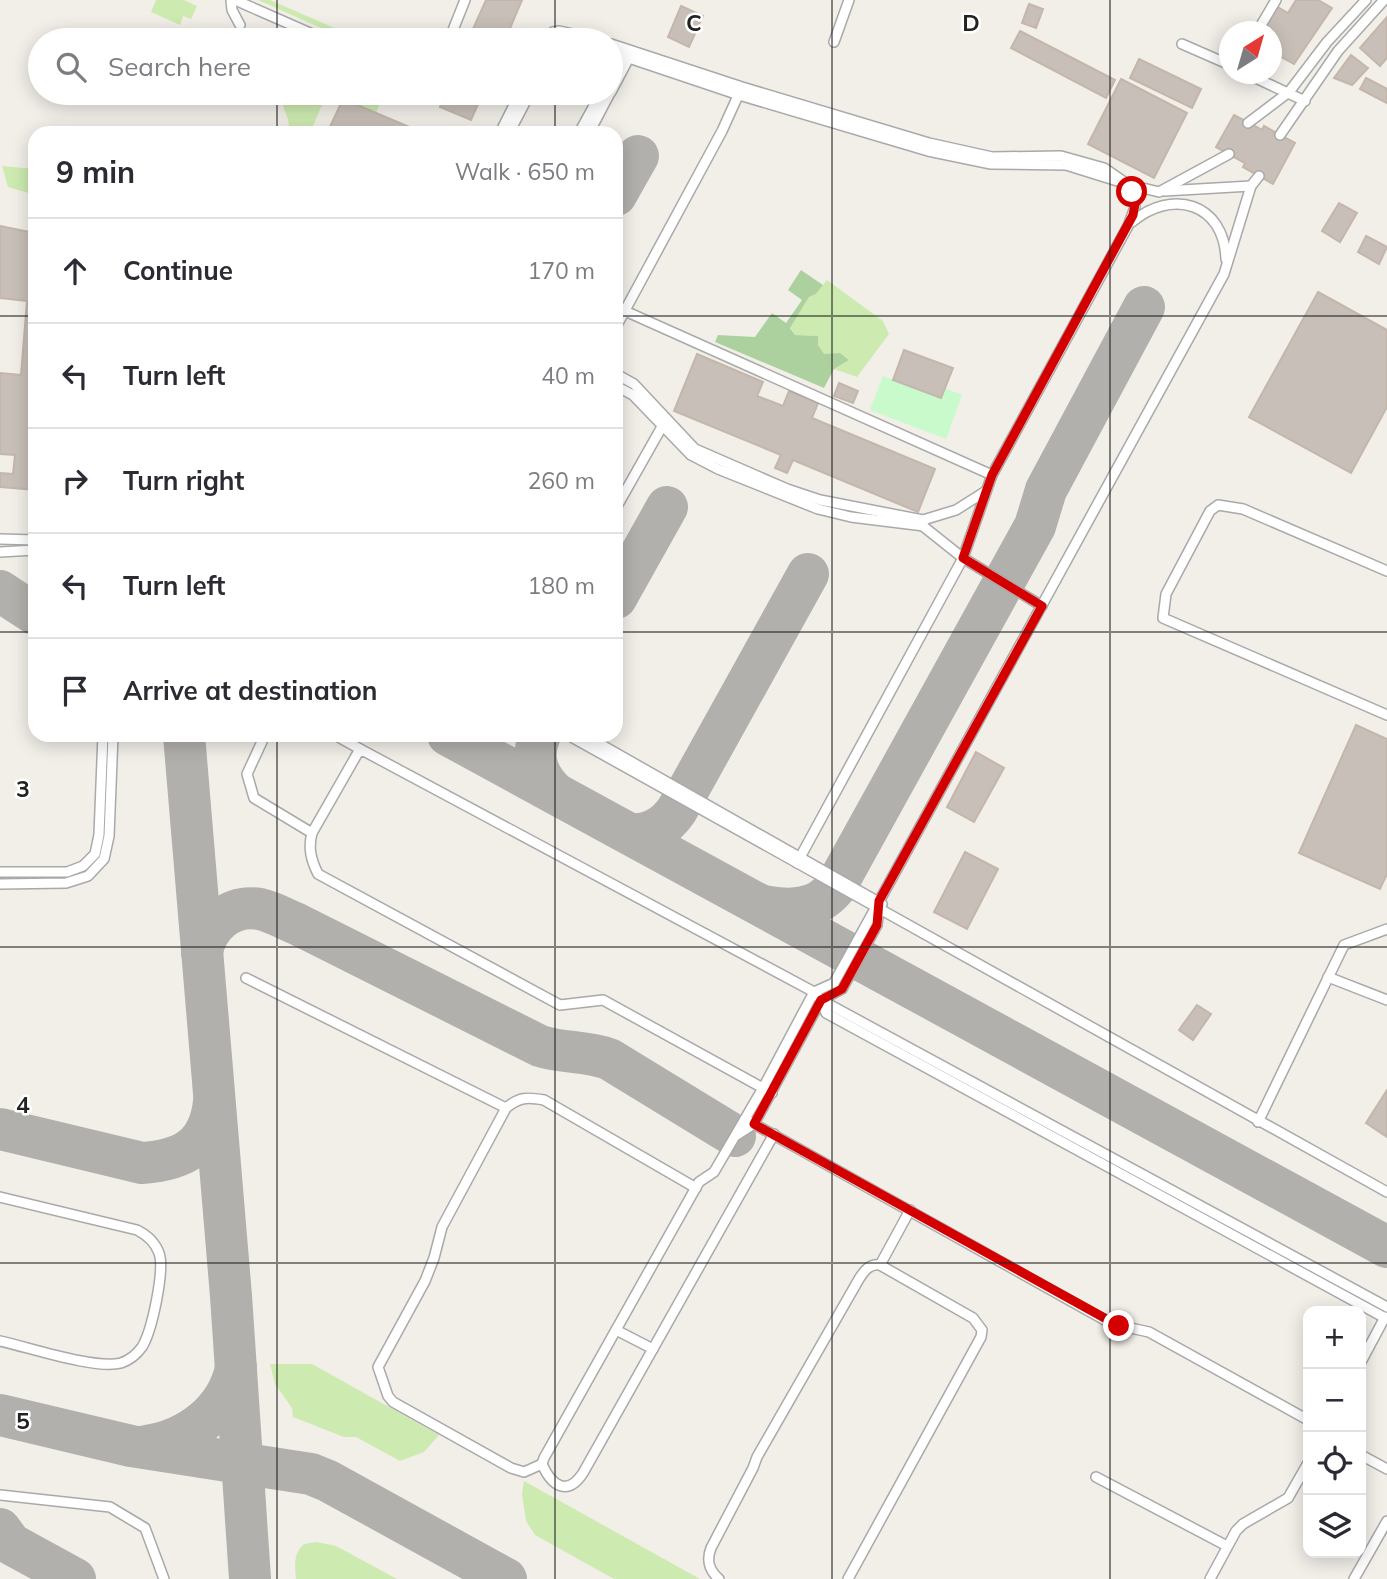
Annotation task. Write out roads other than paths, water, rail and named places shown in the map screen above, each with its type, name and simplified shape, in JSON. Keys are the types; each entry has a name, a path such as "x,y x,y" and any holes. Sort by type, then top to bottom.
{"lane":[{"path":"240,25 232,10 233,0 298,28"},
{"path":"454,28 465,0"},
{"path":"834,42 849,0"},
{"path":"1264,21 1276,0"},
{"path":"1248,123 1289,92 1326,42 1367,0"},
{"path":"1280,135 1338,51 1384,0"},
{"path":"1182,44 1219,60"},
{"path":"623,51 928,151 991,164 1066,165 1158,192 1193,207 1212,220 1223,238 1226,250 1224,274"},
{"path":"623,53 627,53"},
{"path":"623,58 627,53"},
{"path":"623,63 627,53"},
{"path":"1270,84 1305,101"},
{"path":"623,315 722,131 740,91"},
{"path":"504,126 514,105"},
{"path":"513,126 524,105"},
{"path":"583,126 594,105"},
{"path":"593,126 604,105"},
{"path":"1158,192 1229,154"},
{"path":"735,1136 754,1124 767,1090 814,992 834,983 878,906 1224,274 1251,186 1259,176"},
{"path":"799,860 963,558 992,475 1128,226 1135,204 1127,184"},
{"path":"1158,192 1251,186"},
{"path":"1128,226 1145,212 1160,205 1175,203 1193,207"},
{"path":"625,311 992,475"},
{"path":"623,378 634,384 691,455 818,509 851,517 924,526 985,491"},
{"path":"623,390 633,395 695,449 788,489 820,500 923,520 956,510"},
{"path":"623,496 664,422"},
{"path":"1387,570 1242,509 1217,505 1210,511 1166,593 1163,618 1387,715"},
{"path":"905,517 924,526 963,558 1042,606"},
{"path":"0,539 28,540"},
{"path":"0,552 28,550"},
{"path":"0,872 67,872 83,866 94,854 99,835 103,742"},
{"path":"0,884 66,883 88,876 104,859 109,836 113,742"},
{"path":"262,742 247,774 254,798 312,833"},
{"path":"348,742 814,992 821,1000 826,1013 1386,1318 1366,1353"},
{"path":"581,742 799,860"},
{"path":"596,742 892,916 1387,1192"},
{"path":"360,749 312,833 312,863 318,874 560,1004 603,1000 767,1090"},
{"path":"696,1188 544,1100 527,1097 516,1099 506,1108 442,1227 425,1281 378,1367 388,1396 393,1402 517,1471 524,1472 542,1464 616,1330 696,1188 699,1182 714,1172 821,1000 842,989 877,925 878,906"},
{"path":"1258,1122 1344,945 1387,929"},
{"path":"1328,977 1387,1000"},
{"path":"246,978 506,1108"},
{"path":"821,1000 1387,1307"},
{"path":"745,1119 1094,1314 1119,1326 1149,1332 1303,1417"},
{"path":"542,1464 547,1476 555,1482 567,1487 576,1484 774,1134"},
{"path":"0,1197 137,1230 156,1245 161,1269 146,1338 138,1351 127,1361 103,1364 0,1341"},
{"path":"880,1265 910,1210"},
{"path":"719,1579 711,1570 708,1556 754,1468 757,1457 859,1279 874,1264 973,1318 982,1330 981,1338 848,1579"},
{"path":"616,1330 653,1349"},
{"path":"1366,1458 1387,1469"},
{"path":"1210,1579 1227,1546 1243,1524 1288,1498 1303,1471"},
{"path":"1096,1477 1227,1546"},
{"path":"0,1504 3,1495 110,1507 145,1528 163,1579"},
{"path":"1354,1579 1387,1521"}]}
